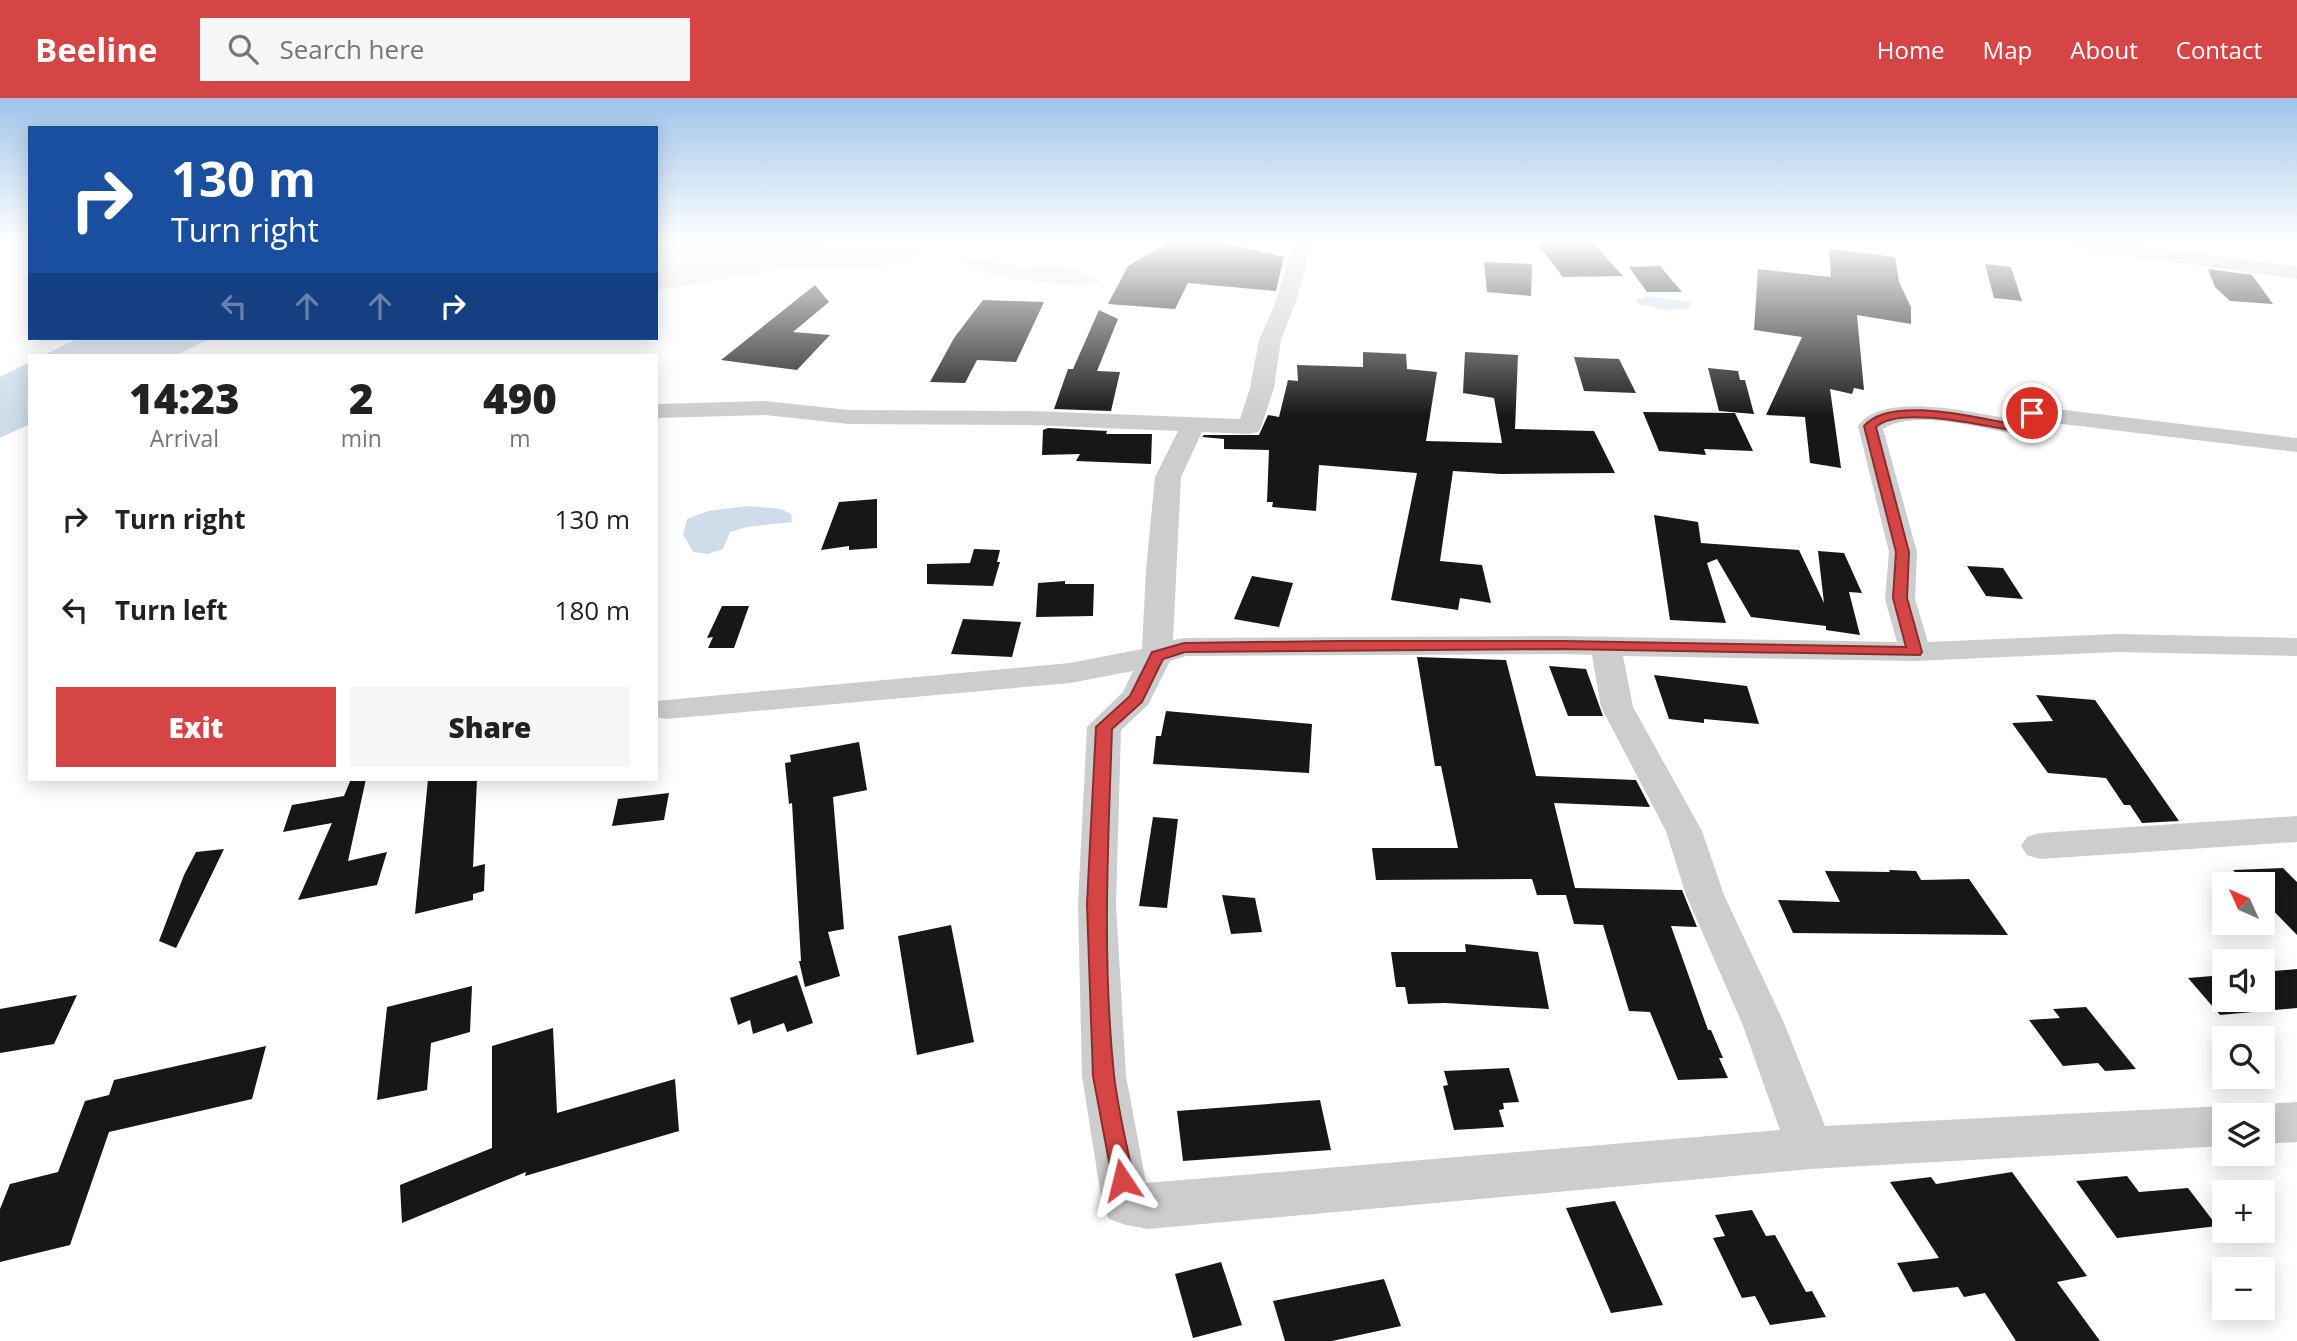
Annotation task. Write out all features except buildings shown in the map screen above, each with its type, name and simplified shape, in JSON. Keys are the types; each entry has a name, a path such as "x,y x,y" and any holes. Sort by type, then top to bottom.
{"street":[{"path":"658,411 765,408 849,417 974,417 1249,427 1262,388 1269,340 1287,300"},
{"path":"1915,652 1900,598 1903,552 1870,426 1877,420 1898,414 1940,416 2015,428 2032,413 2297,445"},
{"path":"1194,423 1168,477 1160,570 1157,656 1136,698 1104,727 1097,904 1104,1076 1126,1203 1148,1206 1810,1148 2212,1127"},
{"path":"666,709 1070,673 1121,665 1184,648 1338,645 1915,652 2118,643 2297,646"},
{"path":"1606,647 1618,707 1684,831 1705,895 1763,1023 1810,1148"},
{"path":"2040,846 2297,829"},
{"path":"2275,1123 2297,1122"}],"water":[{"path":"1636,300 1691,302 1688,309 1665,310 1639,304"},
{"path":"75,340 207,340 179,354 46,354"},
{"path":"28,363 28,425 0,438 0,377"},
{"path":"747,506 781,509 791,514 792,522 747,527 730,532 723,549 708,554 693,552 683,534 687,519 708,511"}],"route":[{"path":"1122,1180 1102,1052 1097,904 1104,727 1136,698 1157,656 1184,648 1338,645 1562,645 1915,652 1900,598 1903,552 1870,426 1877,420 1898,414 1940,416 2015,428 2032,413"}]}
